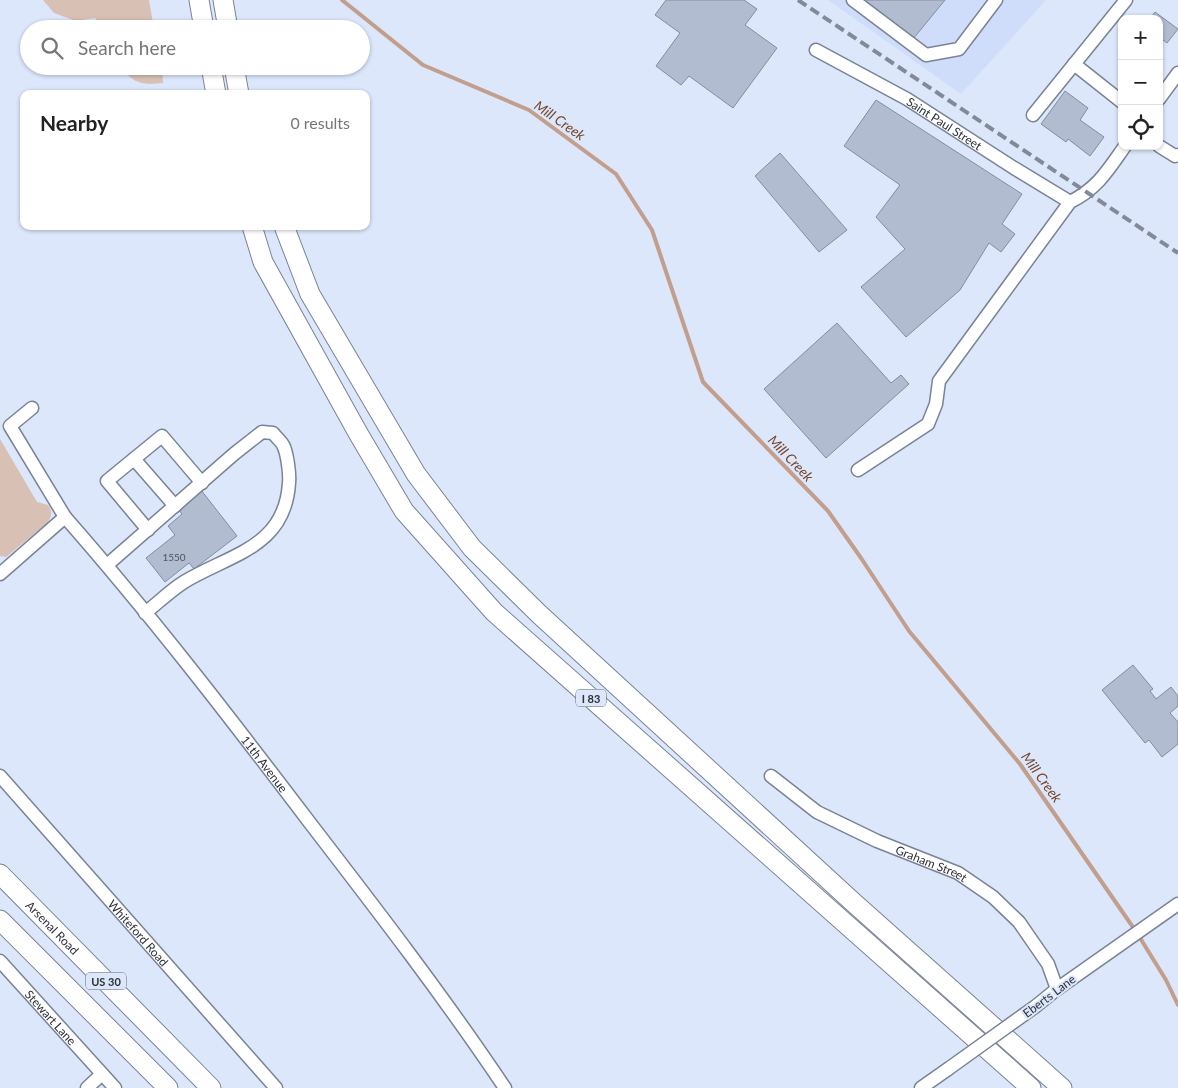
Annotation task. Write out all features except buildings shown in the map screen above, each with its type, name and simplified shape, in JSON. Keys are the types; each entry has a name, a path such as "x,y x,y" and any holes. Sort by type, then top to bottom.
{"highway":[{"path":"199,0 202,20"},
{"path":"223,0 226,20"},
{"path":"213,75 215,90"},
{"path":"236,75 238,90"},
{"name":"I 83","path":"253,230 263,262 358,433 404,511 494,612 1031,1088"},
{"name":"I 83","path":"286,230 310,294 416,474 472,548 547,621 847,896 1062,1088"},
{"name":"Arsenal Road","path":"0,874 211,1088"},
{"name":"US 30","path":"0,920 168,1088"}],"street":[{"path":"854,0 926,55 959,49 996,0"},
{"path":"1034,114 1126,0"},
{"name":"Saint Paul Street","path":"816,50 907,99 1070,202"},
{"path":"1074,64 1118,99"},
{"path":"1163,94 1178,73"},
{"path":"1163,149 1174,156 1178,155"},
{"path":"858,470 928,424 936,404 939,381 1070,202 1086,193 1104,177 1122,150"},
{"name":"11th Avenue","path":"32,408 10,426 65,517 107,565 269,768 394,933 505,1088"},
{"path":"107,565 262,432 273,433 284,445 290,475 288,499 278,522 264,538 251,548 184,582 145,613"},
{"path":"148,530 107,481 162,436 202,483"},
{"path":"134,459 174,506"},
{"path":"1,572 65,517"},
{"name":"Whiteford Road","path":"0,776 276,1088"},
{"name":"Graham Street","path":"771,776 817,812 877,841 958,873 993,897 1019,922 1048,964 1058,989"},
{"name":"Eberts Lane","path":"921,1088 1178,904"},
{"name":"Stewart Lane","path":"0,961 115,1088"},
{"path":"87,1088 102,1074"}],"shaded area":[{"path":"43,0 149,0 152,20 97,20 95,18 73,20 54,13"},
{"path":"828,0 1046,0 961,94"},
{"path":"128,75 163,75 163,83 149,84 139,82"},
{"path":"0,439 37,502 48,505 51,512 47,523 6,557 0,556"}],"waterway":[{"name":"Mill Creek","path":"342,0 367,20"},
{"name":"Mill Creek","path":"370,22 423,65 529,110 616,174 652,230 703,382 828,511 909,631 1020,764 1137,933 1166,980 1178,1005"}],"railway":[{"path":"798,0 1178,253"}]}
